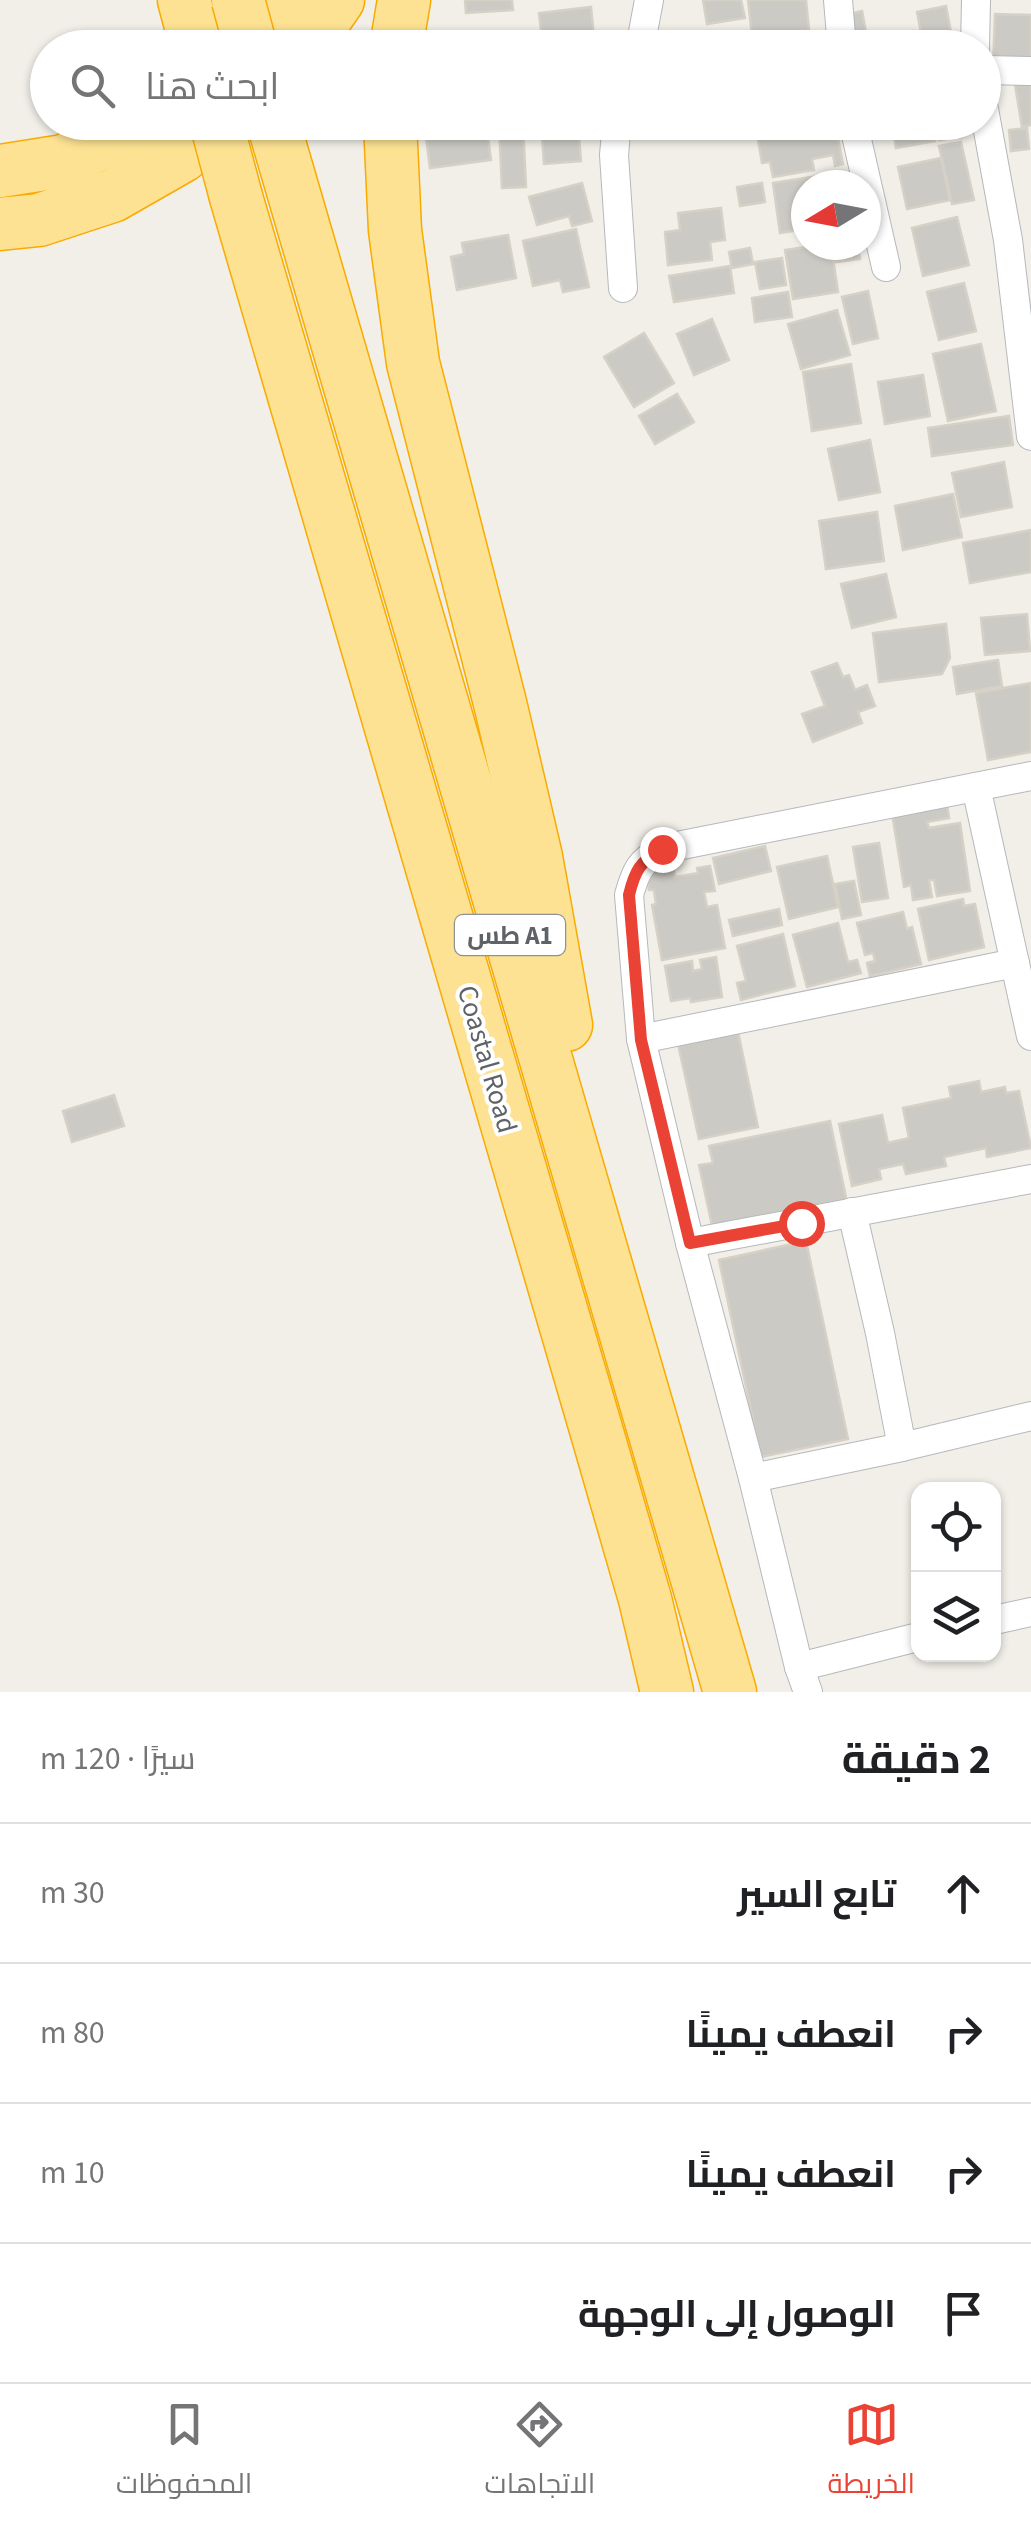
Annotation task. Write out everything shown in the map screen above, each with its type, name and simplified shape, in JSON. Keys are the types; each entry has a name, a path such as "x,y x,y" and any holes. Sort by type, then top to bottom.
{"highway":[{"path":"238,0 246,30"},
{"path":"258,30 284,0"},
{"path":"318,30 338,0"},
{"path":"399,30 404,0"},
{"path":"0,171 64,161 108,140"},
{"path":"0,224 39,220 112,196 202,140"},
{"name":"Coastal Road","path":"221,140 603,1454 667,1692"},
{"name":"طس A1","path":"277,140 730,1692"},
{"path":"391,140 395,230 413,362 536,857 579,1107 590,1210"}],"street":[{"path":"643,30 649,0"},
{"path":"838,0 840,30"},
{"path":"975,30 976,0"},
{"path":"1001,70 1031,71"},
{"path":"615,140 623,288"},
{"path":"856,140 886,267"},
{"path":"990,140 1008,240 1030,430"},
{"path":"911,1639 803,1680 641,1040 629,895 644,859 662,849 1031,776"},
{"path":"976,787 1031,1036"},
{"path":"641,1040 1015,964"},
{"path":"690,1243 1031,1179"},
{"path":"852,1212 902,1447"},
{"path":"753,1478 1031,1416"},
{"path":"1001,1618 1031,1612"}],"building":[{"path":"465,0 512,0 513,10 466,13"},
{"path":"703,0 741,0 745,18 707,24"},
{"path":"748,0 806,0 809,30 751,30"},
{"path":"946,6 951,30 920,30 917,12"},
{"path":"591,7 593,30 541,30 539,13"},
{"path":"862,11 866,30 844,30 841,16"},
{"path":"995,14 1031,15 1031,69 1001,67 1001,30 994,30"},
{"path":"1031,82 1031,125 1022,127 1015,85"},
{"path":"1027,128 1029,149 1011,151 1009,130"},
{"path":"426,140 488,140 491,160 430,168"},
{"path":"500,140 524,140 526,187 502,188"},
{"path":"542,140 579,140 581,161 544,164"},
{"path":"758,140 838,140 843,164 835,166 833,155 812,159 814,170 791,170 791,174 773,177 770,162 762,163"},
{"path":"895,140 935,140 935,141 896,148"},
{"path":"961,142 974,200 952,204 939,146"},
{"path":"941,158 950,200 907,209 898,167"},
{"path":"791,180 791,231 780,233 773,183"},
{"path":"582,183 592,221 572,226 569,216 537,225 529,197"},
{"path":"762,183 765,202 740,206 737,187"},
{"path":"721,208 725,240 710,242 712,260 668,265 665,232 680,230 678,213"},
{"path":"957,217 969,265 923,276 912,228"},
{"path":"576,229 589,287 563,292 560,280 533,286 523,241"},
{"path":"508,235 516,278 457,290 451,257 464,254 462,243"},
{"path":"750,248 753,264 732,268 729,252"},
{"path":"791,249 791,260 833,260 838,292 793,299 785,250"},
{"path":"782,258 786,285 760,289 755,262"},
{"path":"730,266 734,293 674,302 669,276"},
{"path":"964,283 976,331 939,340 927,292"},
{"path":"868,291 878,338 853,344 842,297"},
{"path":"788,292 792,317 755,322 752,298"},
{"path":"837,310 850,355 801,369 788,324"},
{"path":"712,319 729,360 694,375 677,334"},
{"path":"644,333 674,383 634,407 604,357"},
{"path":"981,344 996,411 948,421 933,354"},
{"path":"851,364 861,423 812,431 803,372"},
{"path":"923,375 930,416 885,424 878,382"},
{"path":"677,394 694,422 655,444 639,416"},
{"path":"1009,416 1013,445 932,456 928,428"},
{"path":"870,440 880,492 839,500 828,449"},
{"path":"1004,462 1012,507 961,517 952,473"},
{"path":"953,494 962,537 903,550 895,506"},
{"path":"877,512 884,561 826,569 819,521"},
{"path":"1031,530 1031,572 970,583 963,543"},
{"path":"886,574 896,617 852,628 841,584"},
{"path":"1027,614 1030,651 985,655 981,618"},
{"path":"946,624 950,658 942,674 879,682 873,633"},
{"path":"998,660 1002,686 957,694 953,667"},
{"path":"837,663 843,677 849,675 855,690 867,685 875,706 858,712 862,723 813,742 802,714 825,706 812,672"},
{"path":"1031,683 1031,752 988,760 976,693"},
{"path":"947,804 949,818 927,822 929,828 960,823 970,891 937,896 934,880 929,880 932,897 913,900 911,885 904,887 892,813"},
{"path":"879,843 888,898 862,902 853,847"},
{"path":"765,846 771,871 719,884 713,858"},
{"path":"827,856 838,907 789,919 777,867"},
{"path":"710,866 715,891 704,892 707,907 717,905 725,948 662,960 652,905 656,904 654,890 649,890 646,872 673,867 675,877 698,873 697,868"},
{"path":"854,881 861,915 842,919 835,884"},
{"path":"963,899 964,906 975,904 984,947 929,960 918,909"},
{"path":"779,909 782,925 733,936 729,920"},
{"path":"903,912 907,929 912,927 921,964 870,976 867,963 875,961 873,953 865,955 857,923"},
{"path":"838,923 848,962 857,960 861,973 807,987 793,935"},
{"path":"783,934 795,986 741,1000 737,983 746,981 737,946"},
{"path":"716,957 722,997 671,1001 665,966 692,961 693,971 702,969 700,960"},
{"path":"738,1032 758,1127 699,1139 678,1044"},
{"path":"979,1081 981,1092 1005,1087 1006,1093 1019,1091 1031,1148 987,1157 986,1148 944,1157 946,1166 906,1174 903,1164 879,1169 881,1179 852,1186 839,1124 882,1115 888,1143 909,1138 903,1108 951,1098 949,1087"},
{"path":"114,1095 124,1126 72,1142 63,1111"},
{"path":"830,1121 848,1207 714,1235 699,1165 713,1163 709,1146"},
{"path":"806,1241 848,1439 761,1457 719,1260"}],"route":[{"path":"662,849 644,859 629,895 641,1040 690,1243 801,1223"}]}
